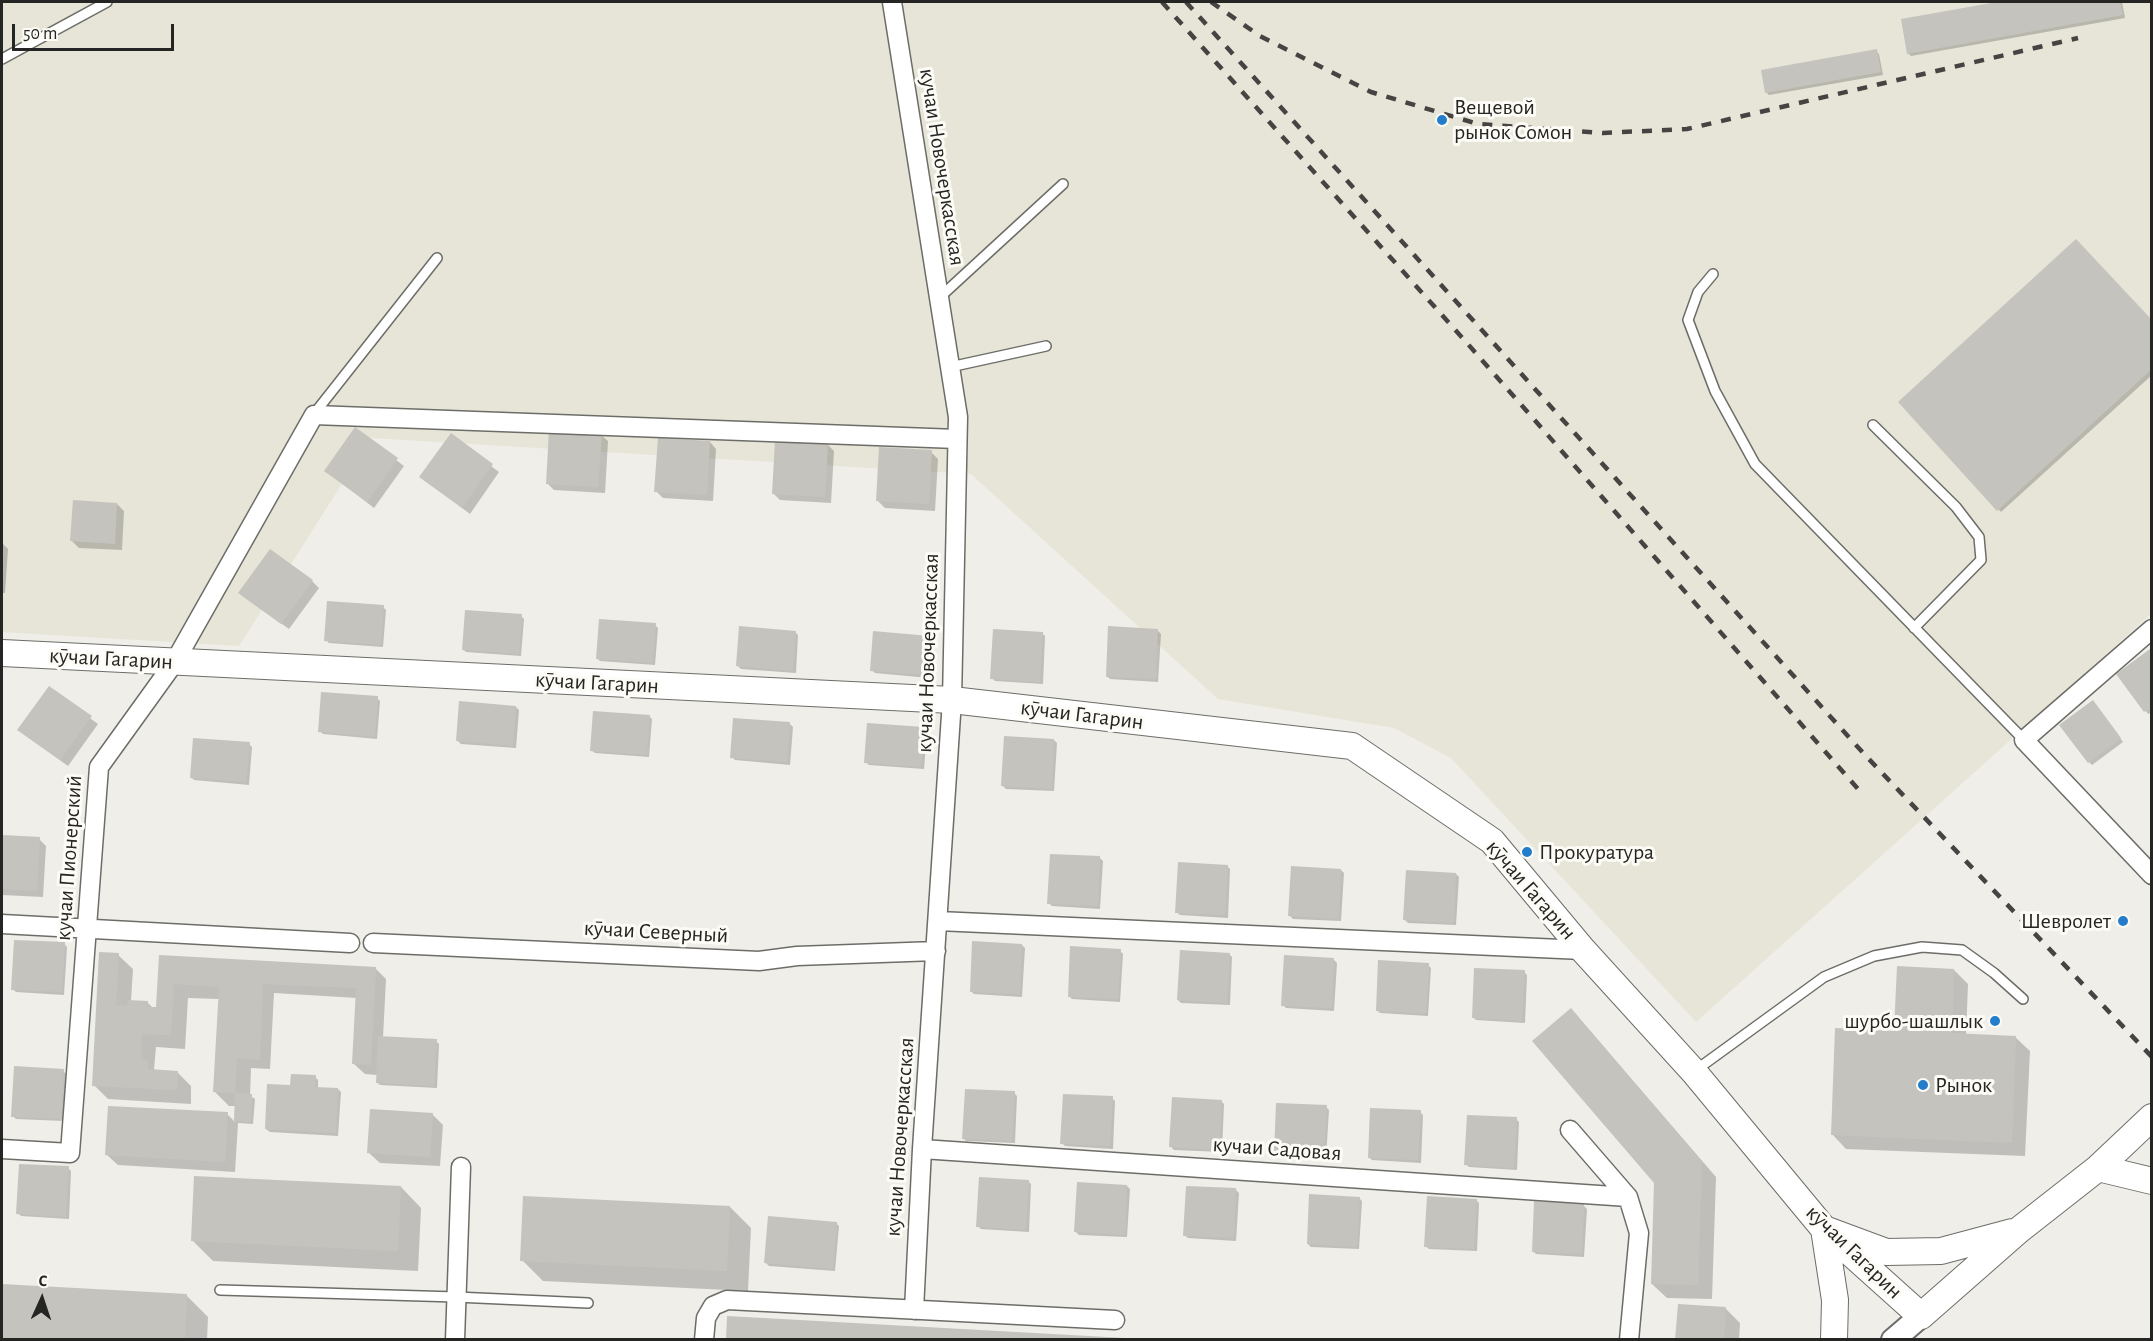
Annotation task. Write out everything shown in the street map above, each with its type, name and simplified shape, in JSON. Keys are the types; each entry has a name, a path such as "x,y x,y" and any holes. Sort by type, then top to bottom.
{"main road":[{"name":"кӯчаи Гагарин","path":"2,653 952,700 1352,746 1492,841 1583,950 1694,1072 1824,1229 1921,1316"},
{"path":"1921,1316 2019,1230 2098,1168 2151,1117"},
{"path":"2098,1168 2151,1181"},
{"path":"1834,1340 1835,1300 1824,1229 1886,1252 1941,1251 2019,1230"}],"street":[{"name":"кучаи Новочеркасская","path":"892,2 958,417 952,700 922,1149 914,1310"},
{"path":"314,415 957,440"},
{"name":"кучаи Пионерский","path":"2,1149 70,1153 99,767 174,663 314,415"},
{"path":"2151,629 2024,741 2151,874"},
{"path":"938,921 1583,950"},
{"path":"2,924 350,943"},
{"name":"кӯчаи Северный","path":"374,944 759,961 797,956 936,951"},
{"path":"1570,1130 1628,1197 1639,1233 1629,1340"},
{"name":"кучаи Садовая","path":"922,1149 1628,1197"},
{"path":"455,1340 461,1167"},
{"path":"704,1340 706,1318 713,1306 727,1300 1115,1320"},
{"path":"1893,1340 1921,1316"}],"lane":[{"path":"2,59 107,2"},
{"path":"939,298 1063,184"},
{"path":"314,415 437,258"},
{"path":"1713,274 1698,292 1688,320 1715,391 1755,464 2024,741"},
{"path":"950,367 1046,346"},
{"path":"1873,425 1956,507 1979,537 1981,560 1914,627"},
{"path":"1694,1072 1824,976 1874,956 1922,947 1962,950 2024,999"},
{"path":"220,1290 456,1296 588,1303"}],"shaded area":[{"path":"2,2 2151,2 2151,614 1696,1022 1451,758 1394,728 1218,699 971,474 371,438 239,646 2,632"}],"building":[{"path":"1997,2 2120,2 2123,15 1907,54 1901,19"},
{"path":"1877,49 1881,72 1765,93 1761,70"},
{"path":"2076,239 2152,320 2152,369 1997,511 1898,402"},
{"path":"355,427 398,458 367,502 324,471"},
{"path":"549,430 602,433 598,487 546,484"},
{"path":"451,433 493,464 462,508 419,477"},
{"path":"658,438 710,441 707,495 654,492"},
{"path":"775,440 828,443 825,497 772,494"},
{"path":"879,447 932,450 929,504 876,501"},
{"path":"73,500 117,503 115,544 70,541"},
{"path":"270,549 313,580 281,624 238,593"},
{"path":"327,601 384,605 381,645 324,641"},
{"path":"465,610 522,614 519,654 462,650"},
{"path":"599,619 656,623 653,663 596,659"},
{"path":"739,626 796,631 793,671 736,666"},
{"path":"1108,626 1158,629 1156,679 1106,677"},
{"path":"993,629 1043,632 1040,682 990,679"},
{"path":"873,631 930,636 927,675 870,671"},
{"path":"2150,649 2152,651 2152,707 2144,712 2116,674"},
{"path":"49,686 92,716 60,760 17,730"},
{"path":"321,692 378,696 375,737 318,732"},
{"path":"2093,700 2121,738 2088,763 2059,725"},
{"path":"459,701 516,706 513,746 456,741"},
{"path":"593,711 650,715 647,755 590,751"},
{"path":"733,718 790,722 787,762 730,758"},
{"path":"867,723 924,727 921,767 864,763"},
{"path":"1004,736 1054,739 1052,789 1001,786"},
{"path":"193,738 250,742 246,782 190,778"},
{"path":"2,835 40,837 37,891 2,889"},
{"path":"1050,854 1100,856 1098,906 1047,904"},
{"path":"1178,862 1228,865 1225,915 1175,913"},
{"path":"1291,866 1341,869 1339,919 1288,916"},
{"path":"1406,870 1456,873 1454,923 1403,920"},
{"path":"14,940 65,942 62,992 11,990"},
{"path":"972,941 1022,944 1020,994 970,992"},
{"path":"1070,946 1121,949 1118,999 1068,997"},
{"path":"1180,950 1230,953 1227,1003 1177,1000"},
{"path":"99,952 119,953 116,1005 127,1006 128,1000 148,1001 148,1007 156,1007 159,955 376,967 371,1065 352,1064 356,988 263,984 260,1060 237,1058 235,1093 213,1092 219,987 174,984 171,1035 142,1034 141,1059 148,1060 148,1069 178,1071 177,1090 92,1086"},
{"path":"1284,955 1334,958 1332,1008 1281,1006"},
{"path":"1378,960 1429,963 1426,1013 1376,1011"},
{"name":"Рынок","path":"1897,966 1954,969 1952,1033 2016,1036 2012,1143 1831,1135 1835,1028 1894,1031"},
{"path":"1474,968 1525,970 1522,1021 1472,1018"},
{"path":"1571,1008 1702,1162 1698,1285 1651,1284 1654,1183 1532,1041"},
{"path":"378,1036 437,1039 434,1086 376,1083"},
{"path":"14,1066 64,1069 61,1119 11,1117"},
{"path":"291,1074 316,1075 315,1087 338,1088 336,1133 265,1129 267,1084 290,1085"},
{"path":"965,1089 1015,1091 1012,1141 962,1139"},
{"path":"235,1093 252,1094 251,1122 234,1121"},
{"path":"1063,1094 1113,1096 1110,1146 1060,1144"},
{"path":"1172,1097 1222,1100 1219,1150 1169,1147"},
{"path":"1276,1103 1327,1105 1324,1155 1274,1153"},
{"path":"108,1106 228,1112 225,1162 105,1155"},
{"path":"1370,1108 1421,1110 1418,1160 1368,1158"},
{"path":"370,1109 433,1113 430,1157 367,1153"},
{"path":"1467,1115 1517,1117 1514,1168 1464,1165"},
{"path":"19,1164 69,1166 66,1217 16,1214"},
{"path":"194,1176 401,1186 398,1251 191,1241"},
{"path":"979,1177 1029,1180 1026,1230 976,1227"},
{"path":"1077,1182 1127,1185 1125,1235 1074,1232"},
{"path":"1186,1186 1236,1188 1234,1238 1183,1236"},
{"path":"1309,1194 1360,1197 1357,1247 1307,1244"},
{"path":"523,1196 730,1206 727,1271 520,1261"},
{"path":"1427,1196 1477,1199 1474,1249 1424,1247"},
{"path":"1534,1201 1584,1204 1582,1254 1532,1252"},
{"path":"768,1216 837,1222 833,1269 764,1263"},
{"path":"2,1284 187,1294 185,1340 2,1340"},
{"path":"1678,1304 1726,1307 1724,1340 1675,1340"},
{"path":"727,1316 1125,1338 1125,1340 726,1340"}],"railway":[{"path":"1162,2 1467,343 1858,789"},
{"path":"1186,2 1865,755 2152,1057"},
{"path":"1211,2 1260,36 1371,92 1478,124 1603,133 1687,129 2078,38"}],"place":[{"name":"Вещевой рынок Сомон","path":"1442,120"},
{"name":"Прокуратура","path":"1527,852"},
{"name":"Шевролет","path":"2123,921"},
{"name":"шурбо-шашлык","path":"1995,1021"},
{"name":"Рынок","path":"1923,1085"}]}
